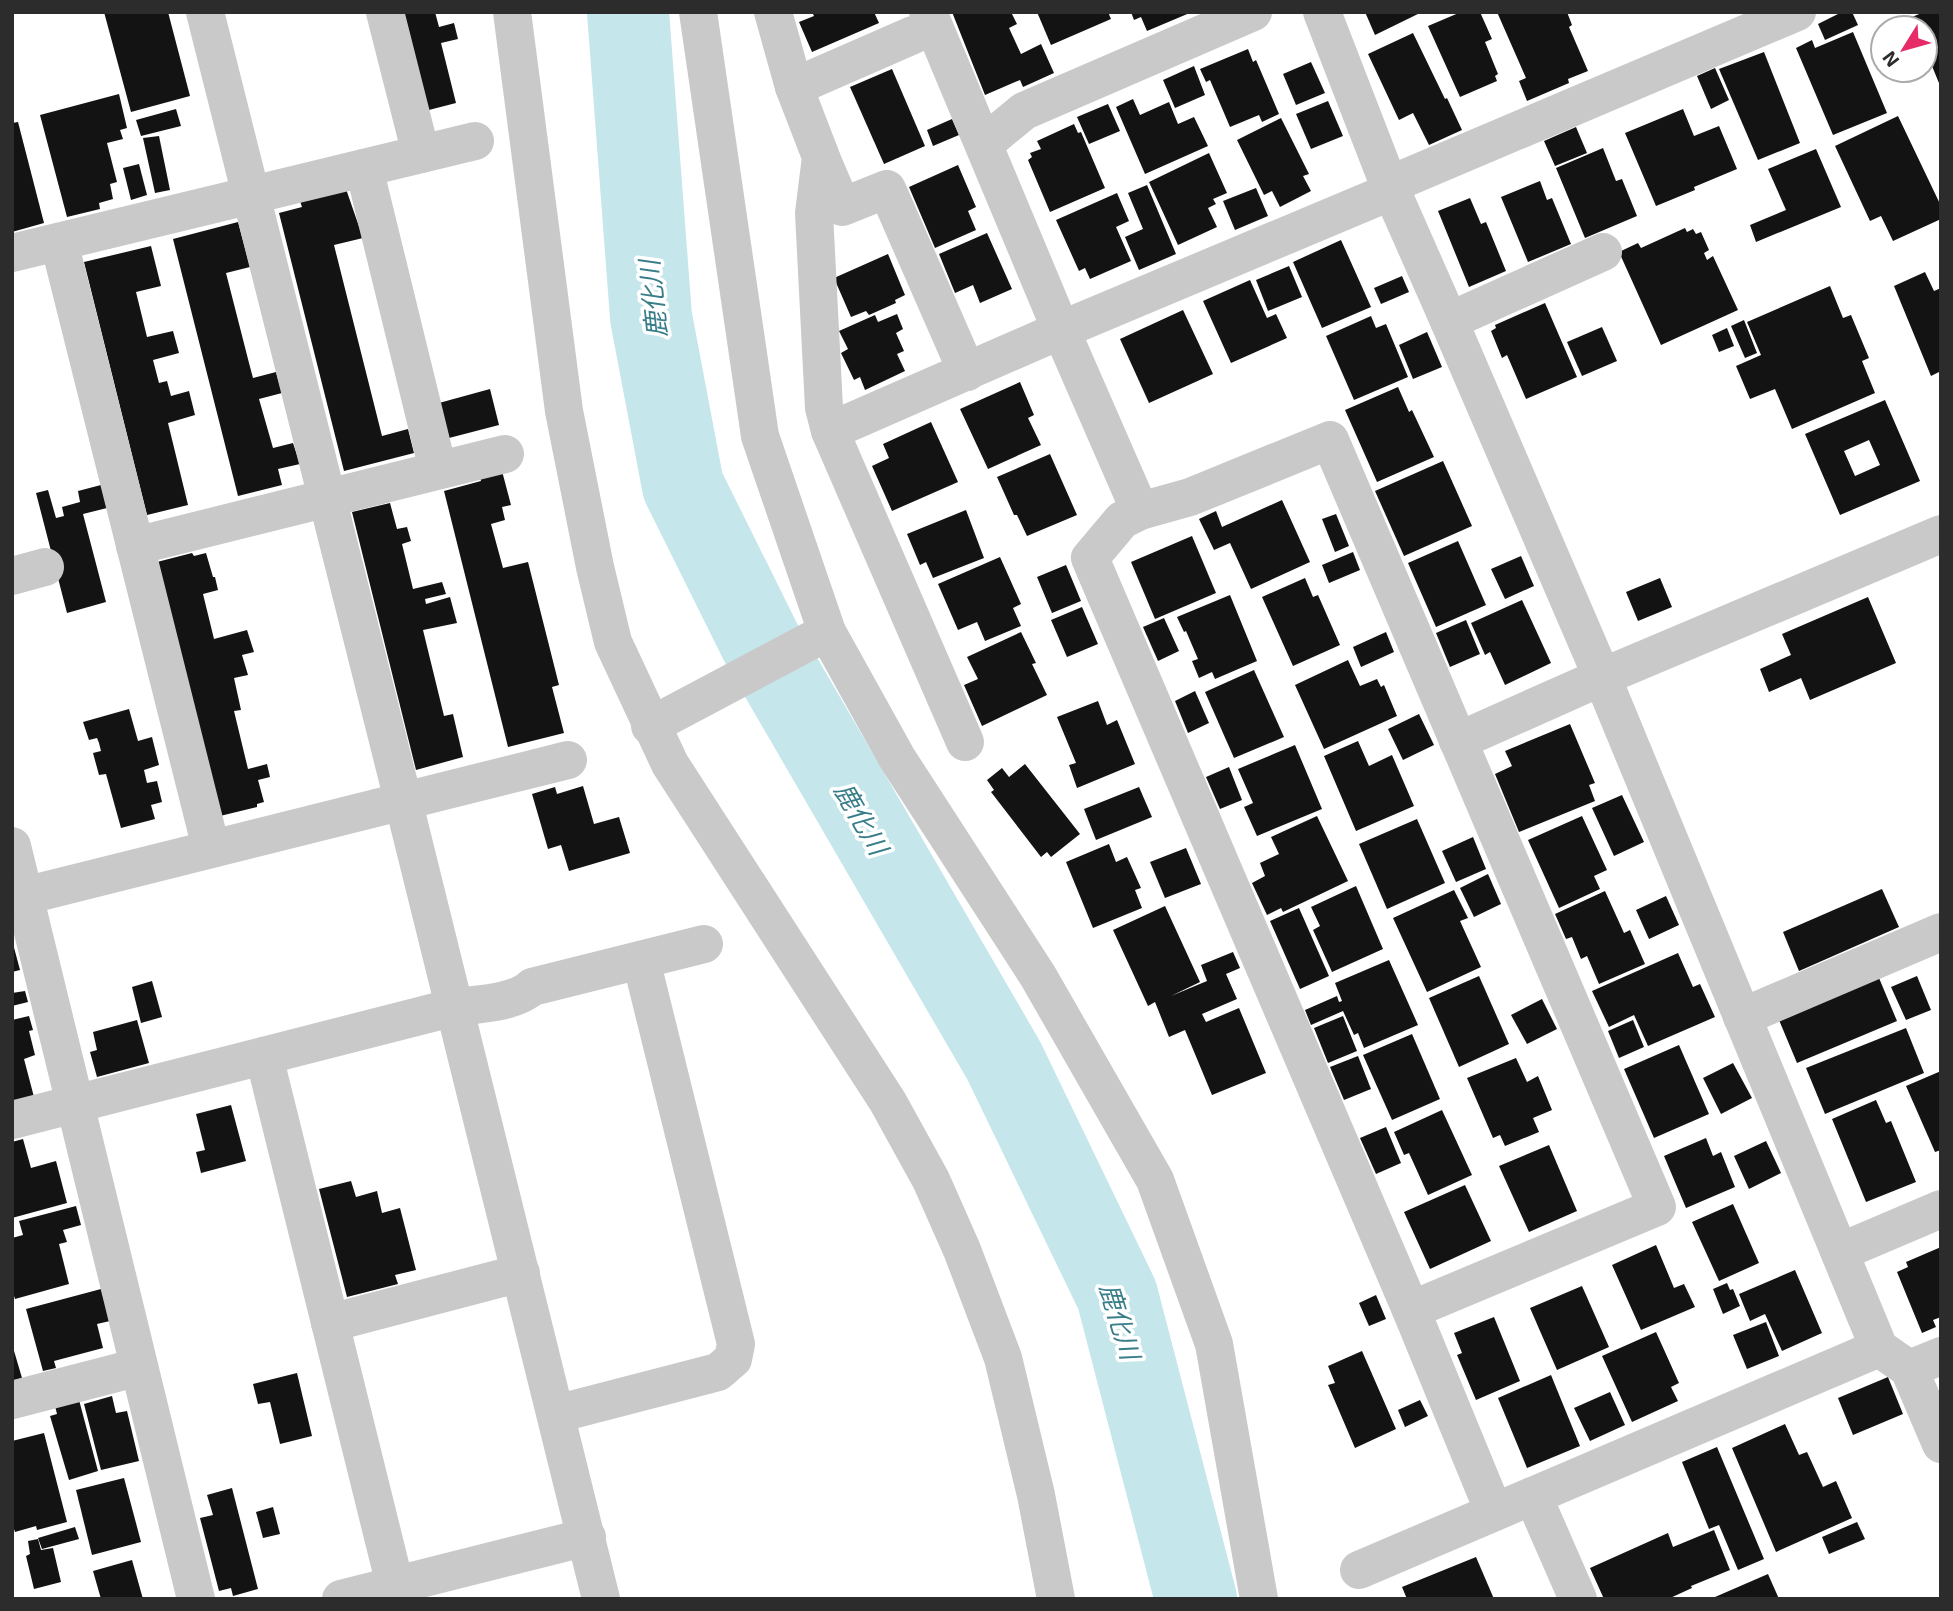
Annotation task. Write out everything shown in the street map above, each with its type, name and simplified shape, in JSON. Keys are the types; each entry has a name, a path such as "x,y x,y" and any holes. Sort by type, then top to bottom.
{"street":[{"path":"205,12 601,1599"},
{"path":"385,12 421,154"},
{"path":"512,12 564,411 613,642 670,764 888,1102 932,1180 1003,1358 1036,1495 1056,1599"},
{"path":"698,12 760,436 827,632 897,758 1038,976 1155,1180 1214,1344 1259,1599"},
{"path":"773,12 793,87 842,207 887,189 967,372"},
{"path":"984,144 1024,111 1253,12"},
{"path":"1322,12 1390,188 1450,321 1602,677 1840,1252 1909,1358 1941,1444"},
{"path":"830,431 1797,12"},
{"path":"793,87 920,24 984,144 1140,511"},
{"path":"12,253 475,141"},
{"path":"821,157 814,214 824,408 830,431 965,743"},
{"path":"364,168 438,470"},
{"path":"59,242 211,848"},
{"path":"1450,321 1603,252"},
{"path":"1411,1310 1657,1207 1329,440 1190,497 1140,511 1122,520 1090,558 1411,1310 1494,1512"},
{"path":"135,546 505,454"},
{"path":"1458,741 1602,677 1941,534"},
{"path":"650,726 827,632"},
{"path":"18,898 568,760"},
{"path":"12,846 18,898 75,1103 195,1599"},
{"path":"1742,1017 1941,932"},
{"path":"12,1120 455,1007 524,995 532,987 704,944"},
{"path":"556,1414 718,1372 733,1359 735,1351 733,1331 641,960"},
{"path":"264,1056 395,1585"},
{"path":"1840,1252 1941,1209"},
{"path":"330,1323 521,1273"},
{"path":"1359,1570 1533,1496 1909,1358"},
{"path":"12,1400 139,1367"},
{"path":"1533,1496 1578,1599"},
{"path":"341,1599 587,1537"}],"building":[{"path":"104,12 168,12 190,96 131,112"},
{"path":"400,12 435,12 439,27 454,23 458,39 441,43 456,103 425,111"},
{"path":"812,12 874,12 879,23 812,52 799,22 814,16"},
{"path":"952,12 1011,12 1017,24 1009,28 1021,54 1041,44 1054,73 1023,87 1020,80 985,95"},
{"path":"1037,12 1108,12 1111,19 1051,45"},
{"path":"1131,12 1192,12 1147,31 1141,17 1134,20"},
{"path":"1365,12 1422,12 1375,35"},
{"path":"1461,12 1480,12 1492,39 1485,42 1498,74 1495,76 1497,81 1460,97 1428,26"},
{"path":"1497,12 1567,12 1572,25 1569,27 1588,71 1568,79 1569,83 1527,101 1519,81 1526,78"},
{"path":"1842,12 1852,12 1858,25 1825,40 1818,24"},
{"path":"1941,12 1941,88 1939,14 1919,14"},
{"path":"1853,32 1869,70 1869,84 1875,84 1887,113 1833,135 1796,48 1812,40 1815,48"},
{"path":"1413,33 1462,130 1429,145 1413,113 1399,120 1368,54"},
{"path":"1248,49 1253,62 1256,60 1279,114 1262,122 1259,115 1230,127 1210,80 1206,82 1200,69"},
{"path":"1764,52 1800,143 1758,160 1719,69"},
{"path":"1311,62 1325,93 1296,105 1283,74"},
{"path":"1194,66 1205,95 1175,108 1163,80"},
{"path":"1715,68 1729,100 1711,109 1697,76"},
{"path":"892,69 925,146 884,164 850,87"},
{"path":"119,94 127,128 120,130 123,139 107,143 117,182 110,184 113,199 99,203 100,209 67,217 40,115"},
{"path":"1133,99 1140,115 1169,102 1178,124 1194,117 1208,146 1145,174 1116,107"},
{"path":"1328,101 1343,136 1311,149 1296,114"},
{"path":"1108,104 1120,131 1089,144 1077,117"},
{"path":"176,109 181,126 141,136 136,120"},
{"path":"1683,109 1694,136 1719,126 1737,169 1656,206 1625,133"},
{"path":"1898,116 1941,206 1941,219 1893,241 1881,216 1870,221 1835,146"},
{"path":"1281,118 1309,174 1303,176 1311,191 1280,207 1272,191 1264,195 1237,140"},
{"path":"952,119 959,135 933,146 927,130"},
{"path":"18,122 44,223 12,232 12,123"},
{"path":"1074,124 1078,133 1081,132 1105,188 1050,212 1028,160 1032,157 1030,153 1041,149 1037,141"},
{"path":"1576,127 1587,153 1555,166 1544,141"},
{"path":"159,136 170,190 155,193 143,138"},
{"path":"1603,148 1616,181 1622,179 1637,216 1585,238 1556,168"},
{"path":"1816,149 1841,207 1756,242 1750,225 1786,210 1768,169"},
{"path":"1209,153 1227,193 1213,199 1216,204 1208,208 1217,227 1178,245 1149,182"},
{"path":"139,164 147,195 131,200 123,168"},
{"path":"958,165 976,207 968,211 976,230 935,248 909,187"},
{"path":"1540,181 1547,200 1552,198 1571,244 1528,262 1501,197"},
{"path":"1147,185 1176,254 1139,270 1125,237 1143,229 1128,193"},
{"path":"1256,188 1268,216 1235,230 1223,201"},
{"path":"346,189 363,238 334,245 382,436 408,429 414,453 344,471 279,213 302,207 300,201"},
{"path":"1117,193 1129,221 1116,227 1131,261 1090,279 1085,268 1079,271 1056,220"},
{"path":"1470,198 1481,224 1486,222 1506,271 1469,287 1438,211"},
{"path":"238,222 250,267 226,273 249,363 253,378 276,372 282,393 259,399 273,448 293,443 300,464 278,469 282,485 238,496 173,239"},
{"path":"1685,228 1687,232 1693,229 1696,234 1701,232 1709,250 1704,253 1707,260 1713,256 1738,310 1661,345 1619,252 1638,243 1641,248"},
{"path":"987,233 1012,289 980,303 973,285 955,293 939,254"},
{"path":"1341,240 1371,307 1322,328 1293,262"},
{"path":"151,246 161,286 136,292 147,337 173,331 179,353 153,360 159,383 167,381 171,396 189,391 195,415 168,423 188,505 147,515 84,262"},
{"path":"888,254 905,295 895,300 896,303 869,315 866,311 851,317 834,278"},
{"path":"1289,266 1302,297 1268,311 1256,280"},
{"path":"1925,272 1934,291 1941,288 1941,371 1931,376 1894,286"},
{"path":"1402,276 1409,292 1381,304 1374,288"},
{"path":"1250,280 1267,318 1276,314 1287,338 1231,363 1203,301"},
{"path":"1830,286 1843,318 1851,315 1869,358 1862,361 1875,393 1792,429 1775,389 1750,399 1736,366 1761,355 1747,322"},
{"path":"1545,303 1577,377 1526,399 1507,355 1502,358 1491,331 1496,328 1495,325"},
{"path":"1183,310 1213,374 1149,403 1120,339"},
{"path":"897,314 903,329 896,333 904,351 897,354 905,371 865,390 860,377 854,380 841,353 848,349 839,331 875,315 878,322"},
{"path":"1371,316 1376,328 1386,324 1408,377 1354,400 1326,336"},
{"path":"1744,320 1757,353 1745,358 1731,326"},
{"path":"1602,327 1617,361 1582,376 1567,342"},
{"path":"1727,328 1734,346 1719,352 1712,335"},
{"path":"1427,332 1442,367 1413,379 1399,345"},
{"path":"1020,382 1034,415 1028,418 1041,445 988,469 960,409"},
{"path":"1398,387 1434,457 1377,482 1345,410"},
{"path":"490,389 499,425 449,438 439,403"},
{"path":"1885,400 1920,481 1840,515 1805,434","holes":["1869,440 1880,465 1855,476 1844,451"]},
{"path":"931,422 958,482 892,511 872,466 889,458 883,444"},
{"path":"1050,454 1077,515 1027,536 997,477"},
{"path":"1443,461 1472,526 1404,556 1375,491"},
{"path":"502,471 511,505 502,507 505,520 491,524 503,568 528,562 559,685 552,687 564,733 508,747 444,491 481,481 480,476"},
{"path":"101,485 107,508 83,514 106,602 67,613 36,493 48,490 56,518 64,516 62,507 80,502 78,491"},
{"path":"1282,500 1310,562 1251,589 1230,543 1214,550 1199,519 1216,511 1222,527"},
{"path":"390,503 397,529 407,527 411,541 402,544 413,589 442,582 446,594 425,599 426,604 450,597 457,623 423,630 444,716 453,714 463,757 416,770 352,512"},
{"path":"966,510 984,558 933,578 926,562 920,565 907,534"},
{"path":"1336,514 1349,546 1335,552 1322,519"},
{"path":"1192,536 1216,593 1155,619 1131,562"},
{"path":"1458,541 1486,605 1436,627 1408,563"},
{"path":"1353,552 1360,570 1329,583 1322,565"},
{"path":"192,553 194,556 206,553 215,577 218,590 203,594 214,639 247,630 254,652 242,655 248,675 234,678 241,710 234,711 248,769 267,764 270,777 258,780 264,802 257,804 257,807 220,816 157,562"},
{"path":"1521,556 1534,586 1505,599 1491,569"},
{"path":"1000,557 1021,604 1013,608 1021,626 985,641 977,622 958,630 938,584"},
{"path":"1066,565 1081,601 1052,613 1037,577"},
{"path":"1305,578 1313,597 1318,595 1340,645 1293,666 1262,597"},
{"path":"1660,578 1672,607 1638,621 1626,592"},
{"path":"1230,595 1257,661 1215,679 1212,672 1199,678 1192,661 1198,659 1177,617"},
{"path":"1868,597 1896,663 1810,700 1801,678 1769,692 1760,669 1791,655 1782,634"},
{"path":"1522,600 1551,663 1505,685 1490,652 1485,655 1471,623"},
{"path":"1082,607 1098,644 1067,657 1051,620"},
{"path":"1164,618 1179,651 1158,661 1143,627"},
{"path":"1466,620 1480,654 1450,667 1436,633"},
{"path":"1021,632 1047,695 982,726 964,685 978,679 967,657"},
{"path":"1386,632 1394,652 1361,667 1353,647"},
{"path":"1348,660 1360,686 1377,679 1381,687 1384,685 1397,716 1324,749 1295,685"},
{"path":"1254,670 1284,737 1234,758 1205,692"},
{"path":"1195,691 1209,723 1188,733 1175,701"},
{"path":"1098,701 1107,725 1117,720 1135,764 1077,788 1069,765 1076,763 1057,717"},
{"path":"129,709 138,741 152,737 159,765 144,770 147,783 157,781 162,802 151,805 155,819 121,828 106,774 99,775 93,753 101,751 99,743 97,738 89,740 83,722"},
{"path":"1419,714 1434,745 1403,760 1388,729"},
{"path":"1570,724 1595,783 1589,785 1595,801 1519,832 1495,774 1512,766 1505,751"},
{"path":"1358,741 1369,766 1392,755 1414,806 1356,831 1324,756"},
{"path":"1295,745 1322,809 1257,836 1244,807 1253,803 1238,769"},
{"path":"1025,764 1080,834 1051,857 1047,852 1041,857 991,792 994,790 987,780 1002,768 1009,777"},
{"path":"1229,767 1242,800 1220,809 1206,777"},
{"path":"583,786 594,824 619,817 630,853 569,871 561,845 548,849 532,794 555,787 557,794"},
{"path":"1139,787 1152,817 1096,840 1084,809"},
{"path":"1622,795 1644,842 1614,856 1592,808"},
{"path":"1317,816 1348,881 1283,912 1281,908 1267,915 1252,883 1265,876 1260,863 1279,854 1271,837"},
{"path":"1582,816 1607,870 1594,876 1600,889 1559,908 1528,840"},
{"path":"1417,819 1445,883 1387,909 1359,844"},
{"path":"1473,837 1486,869 1456,882 1442,851"},
{"path":"1109,844 1116,862 1127,857 1141,888 1135,890 1142,908 1093,928 1066,862"},
{"path":"1186,848 1201,884 1165,898 1150,862"},
{"path":"1488,874 1501,904 1474,917 1460,888"},
{"path":"1356,886 1383,949 1332,972 1313,930 1320,926 1311,907"},
{"path":"1882,889 1899,927 1799,971 1783,932"},
{"path":"1454,890 1468,918 1460,921 1481,967 1427,992 1393,918"},
{"path":"1605,891 1624,933 1630,930 1645,964 1599,984 1587,956 1581,959 1572,937 1566,939 1555,914"},
{"path":"1666,896 1679,925 1649,939 1636,910"},
{"path":"1165,906 1200,982 1171,996 1207,981 1201,965 1233,952 1240,968 1226,974 1237,999 1202,1014 1206,1022 1239,1008 1266,1073 1212,1095 1185,1030 1169,1037 1155,1002 1148,1006 1113,930"},
{"path":"1299,908 1329,976 1300,989 1270,921"},
{"path":"12,940 20,970 12,972"},
{"path":"1678,953 1693,987 1700,984 1715,1017 1648,1046 1634,1015 1609,1027 1592,991"},
{"path":"1389,960 1418,1025 1364,1048 1358,1033 1354,1035 1343,1011 1311,1025 1305,1010 1337,996 1339,1002 1342,1001 1335,983"},
{"path":"1479,976 1509,1044 1459,1067 1429,998"},
{"path":"1917,976 1931,1010 1906,1020 1891,987"},
{"path":"1879,978 1897,1021 1797,1063 1779,1020"},
{"path":"152,981 162,1017 141,1023 132,987"},
{"path":"25,991 28,1002 12,1006 12,993"},
{"path":"1542,999 1557,1029 1527,1044 1511,1015"},
{"path":"29,1016 33,1030 29,1031 35,1055 24,1059 34,1097 12,1103 12,1020"},
{"path":"1343,1016 1357,1051 1328,1063 1314,1028"},
{"path":"137,1020 149,1063 97,1077 90,1052 97,1050 93,1032"},
{"path":"1633,1020 1644,1047 1619,1058 1608,1031"},
{"path":"1906,1028 1924,1073 1825,1114 1806,1068"},
{"path":"1412,1034 1440,1099 1392,1120 1363,1055"},
{"path":"1679,1045 1709,1114 1654,1138 1624,1069"},
{"path":"1358,1056 1371,1089 1344,1100 1330,1067"},
{"path":"1516,1058 1527,1082 1538,1076 1552,1110 1533,1118 1539,1132 1505,1146 1500,1135 1493,1138 1467,1078"},
{"path":"1733,1063 1752,1098 1721,1114 1703,1078"},
{"path":"1941,1071 1941,1150 1935,1152 1906,1086"},
{"path":"1876,1100 1886,1123 1891,1121 1916,1182 1866,1202 1832,1119"},
{"path":"231,1105 246,1161 201,1173 196,1152 205,1150 196,1114"},
{"path":"1442,1110 1472,1175 1428,1195 1409,1153 1404,1155 1394,1132"},
{"path":"1386,1127 1401,1163 1376,1174 1360,1138"},
{"path":"1706,1138 1713,1156 1721,1152 1735,1187 1686,1208 1664,1156"},
{"path":"23,1139 31,1168 56,1161 67,1203 12,1218 12,1142"},
{"path":"1766,1141 1781,1173 1749,1189 1734,1156"},
{"path":"1549,1145 1577,1211 1529,1232 1499,1166"},
{"path":"351,1181 356,1197 377,1191 382,1213 400,1208 416,1270 395,1275 398,1284 347,1297 319,1189"},
{"path":"1465,1185 1491,1241 1430,1269 1404,1212"},
{"path":"1733,1204 1759,1263 1719,1281 1692,1222"},
{"path":"76,1206 81,1225 63,1230 67,1242 59,1244 69,1284 15,1299 12,1290 12,1238 23,1235 19,1221"},
{"path":"1656,1245 1674,1288 1684,1284 1695,1307 1641,1330 1612,1265"},
{"path":"1941,1247 1941,1317 1933,1320 1936,1327 1922,1333 1897,1272 1908,1267 1906,1262"},
{"path":"1795,1270 1822,1333 1782,1351 1765,1314 1750,1321 1739,1294"},
{"path":"1727,1283 1730,1290 1733,1289 1740,1306 1723,1314 1713,1289"},
{"path":"1582,1286 1609,1347 1557,1370 1530,1308"},
{"path":"101,1289 110,1321 97,1324 103,1348 54,1361 56,1368 43,1371 26,1309"},
{"path":"1376,1295 1386,1319 1369,1326 1359,1303"},
{"path":"1494,1317 1520,1381 1476,1400 1457,1355 1462,1353 1454,1333"},
{"path":"1766,1322 1779,1356 1747,1369 1733,1335"},
{"path":"1656,1332 1679,1383 1671,1387 1678,1401 1632,1422 1602,1356"},
{"path":"12,1344 22,1378 12,1381"},
{"path":"1362,1351 1396,1429 1355,1448 1328,1385 1335,1383 1328,1366"},
{"path":"297,1373 312,1436 280,1444 270,1402 258,1404 253,1384"},
{"path":"1551,1375 1580,1446 1527,1468 1498,1398"},
{"path":"1888,1377 1903,1414 1853,1435 1838,1398"},
{"path":"1610,1392 1625,1425 1590,1441 1574,1408"},
{"path":"112,1396 116,1413 127,1411 139,1461 101,1470 84,1404"},
{"path":"79,1400 98,1471 69,1480 50,1416 57,1414 55,1406"},
{"path":"1420,1400 1428,1416 1405,1427 1398,1410"},
{"path":"1785,1424 1799,1455 1807,1452 1823,1487 1836,1481 1852,1518 1776,1552 1732,1448"},
{"path":"44,1433 67,1522 37,1530 36,1526 15,1532 12,1523 12,1441"},
{"path":"1717,1447 1764,1559 1738,1570 1719,1525 1709,1529 1682,1462"},
{"path":"124,1478 141,1542 92,1555 76,1490"},
{"path":"232,1488 258,1589 233,1596 231,1588 219,1591 200,1518 213,1515 207,1495"},
{"path":"273,1507 280,1534 263,1538 256,1512"},
{"path":"1857,1522 1865,1539 1829,1554 1822,1537"},
{"path":"75,1527 79,1539 42,1549 38,1538"},
{"path":"1714,1530 1730,1570 1668,1599 1604,1599 1590,1568 1668,1533 1673,1547"},
{"path":"38,1539 41,1550 53,1548 61,1582 34,1589 26,1556 30,1554 28,1541"},
{"path":"1476,1557 1494,1599 1407,1599 1402,1587"},
{"path":"132,1560 143,1599 101,1599 93,1571"},
{"path":"1768,1574 1779,1599 1715,1597"}],"waterway":[{"name":"鹿化川","path":"628,12 651,317 683,486 760,641 1004,1061 1117,1295 1196,1599"}]}
